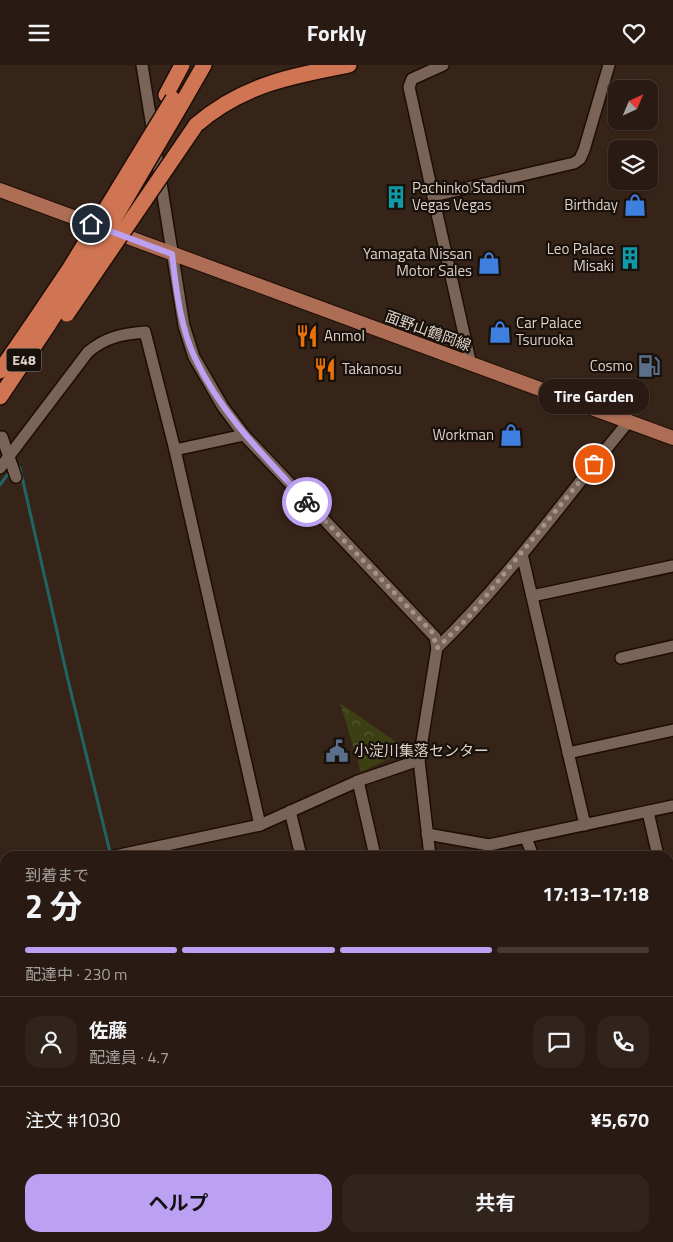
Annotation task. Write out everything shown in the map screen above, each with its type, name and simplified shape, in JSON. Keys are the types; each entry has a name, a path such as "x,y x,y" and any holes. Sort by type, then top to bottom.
{"highway":[{"path":"173,99 182,65"},
{"path":"2,394 47,324 192,65"},
{"path":"173,99 204,65"},
{"path":"47,324 196,125 214,109 253,88 296,75 348,65"},
{"name":"E48","path":"0,371 47,324"}],"main road":[{"name":"面野山鶴岡線","path":"0,191 673,438"}],"street":[{"path":"142,65 184,326 194,357 223,407 244,435 432,632 437,648 419,760 429,851"},
{"path":"443,65 412,79 409,87 471,365"},
{"path":"433,196 574,163 580,159 609,65"},
{"path":"0,468 88,351 100,341 114,336 145,332 175,450 260,825"},
{"path":"437,648 467,619 522,554 629,421"},
{"path":"175,450 244,435"},
{"path":"2,437 16,477"},
{"path":"522,554 584,825"},
{"path":"532,596 673,566"},
{"path":"621,658 673,646"},
{"path":"568,753 673,730"},
{"path":"138,851 260,825 358,781 419,760"},
{"path":"358,781 374,851"},
{"path":"427,834 489,845 673,806"},
{"path":"290,811 300,851"},
{"path":"648,811 657,851"},
{"path":"526,838 531,851"}],"green space":[{"path":"340,703 408,750 361,772"}],"waterway":[{"path":"15,463 20,468 68,680 110,851"},
{"path":"0,485 10,471"}],"way so far":[{"path":"307,502 432,632 437,642 437,648 467,619 594,464"}],"place":[{"name":"Pachinko Stadium Vegas Vegas","path":"396,197"},
{"name":"Birthday","path":"635,205"},
{"name":"Leo Palace Misaki","path":"630,258"},
{"name":"Yamagata Nissan Motor Sales","path":"489,263"},
{"name":"Car Palace Tsuruoka","path":"500,332"},
{"name":"Anmol","path":"307,336"},
{"name":"Cosmo","path":"649,366"},
{"name":"Takanosu","path":"325,369"},
{"name":"Workman","path":"511,435"},
{"name":"Tire Garden","path":"594,464"},
{"name":"小淀川集落センター","path":"337,751"}],"route":[{"path":"91,224 172,254 184,326 194,357 231,419 307,502"}]}
